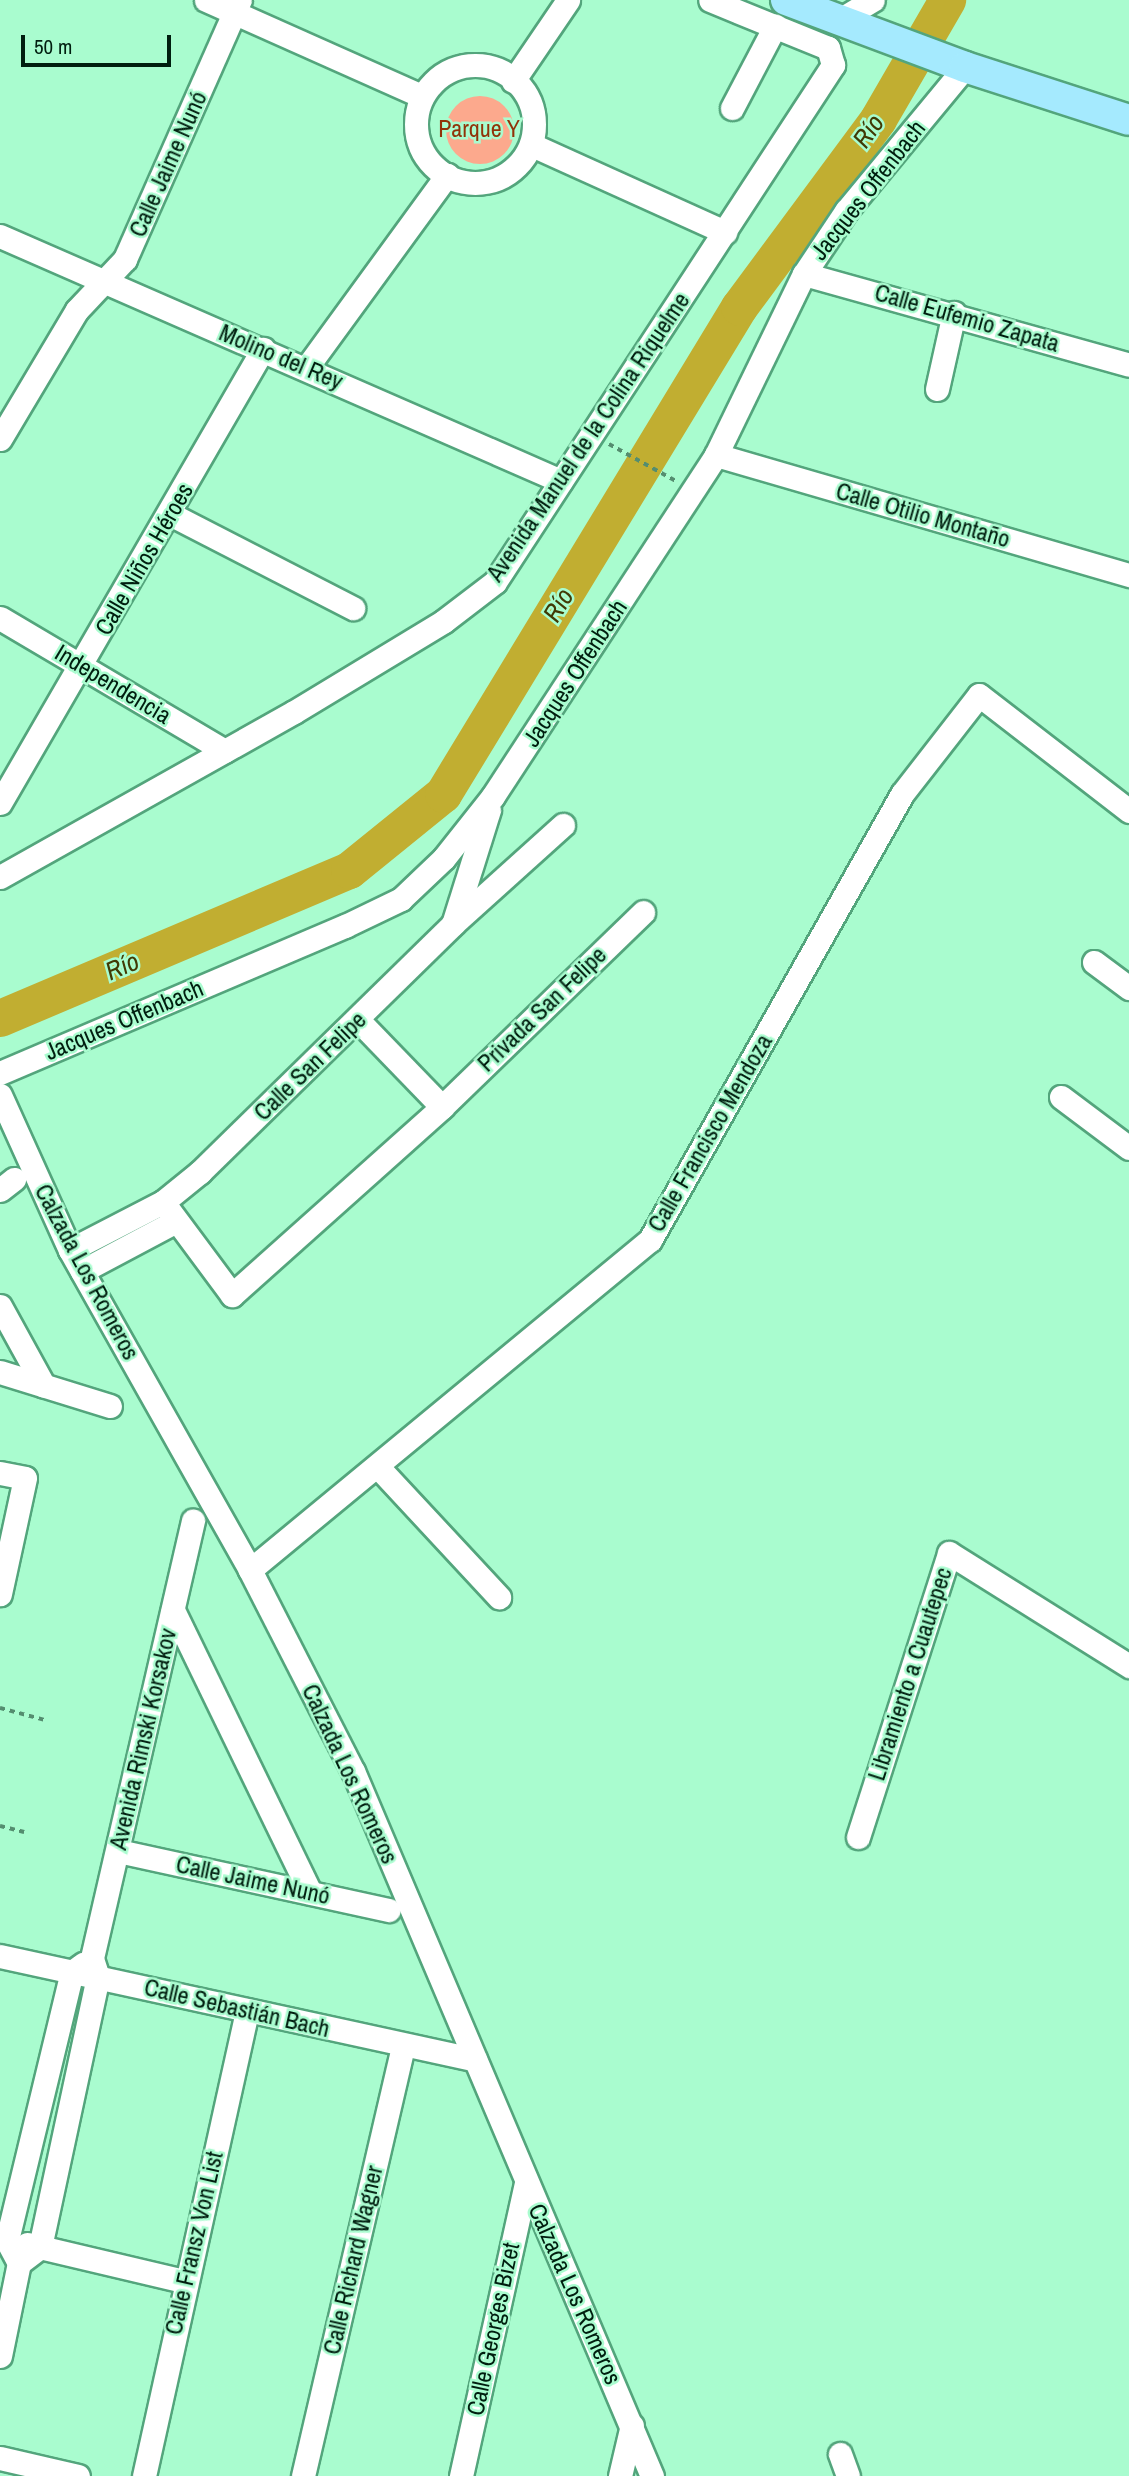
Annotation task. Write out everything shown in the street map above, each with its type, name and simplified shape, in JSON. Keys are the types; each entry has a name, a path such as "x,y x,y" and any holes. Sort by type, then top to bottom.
{"main road":[{"path":"781,13 857,15 956,64 1129,120"}],"street":[{"path":"206,0 238,6 419,95"},
{"path":"513,81 568,0"},
{"path":"710,0 781,13 732,108"},
{"name":"Calle Jaime Nunó","path":"0,439 62,332 102,281 125,258 154,201 238,6"},
{"name":"Avenida Manuel de la Colina Riquelme","path":"0,877 225,751 473,602 495,582 833,65 833,56 828,48 781,13"},
{"name":"Jacques Offenbach","path":"0,1073 401,899 444,858 493,796 716,455 804,274 846,211 956,64"},
{"path":"462,66 498,71 513,81 528,100 534,120 533,145 520,166 498,180 472,183 447,176 428,159 418,141 414,117 419,95 445,72 462,66"},
{"path":"533,145 725,232"},
{"path":"307,367 447,176"},
{"name":"Molino del Rey","path":"0,236 307,367 561,481"},
{"name":"Calle Eufemio Zapata","path":"804,274 954,313 1129,365"},
{"path":"937,389 954,313"},
{"name":"Calle Niños Héroes","path":"0,803 82,666 263,349"},
{"name":"Calle Otilio Montaño","path":"716,455 1129,575"},
{"path":"170,514 354,608"},
{"name":"Independencia","path":"0,618 225,751"},
{"name":"Calle Francisco Mendoza","path":"250,1570 650,1240 902,794 979,695 1129,811"},
{"path":"453,924 493,796"},
{"path":"453,924 563,824"},
{"name":"Privada San Felipe","path":"442,1107 643,912"},
{"name":"Calle San Felipe","path":"70,1250 163,1202 358,1020 453,924"},
{"path":"1094,962 1129,988"},
{"path":"163,1202 232,1295 442,1107 358,1020"},
{"name":"Calzada Los Romeros","path":"0,1095 70,1250 250,1570 353,1771 652,2476"},
{"path":"1060,1097 1129,1148"},
{"path":"82,1271 177,1221"},
{"path":"0,1306 44,1386"},
{"path":"0,1372 110,1406"},
{"path":"378,1467 499,1597"},
{"path":"0,1473 25,1478 0,1592"},
{"name":"Avenida Rimski Korsakov","path":"40,2247 79,2067 118,1850 193,1520"},
{"name":"Libramiento a Cuautepec","path":"858,1837 949,1553 1129,1666"},
{"path":"173,1610 310,1892"},
{"name":"Calle Jaime Nunó","path":"118,1850 388,1910"},
{"name":"Calle Sebastián Bach","path":"0,1956 72,1972 95,1967 247,2010 475,2060"},
{"path":"19,2263 4,2239 72,1972"},
{"name":"Calle Fransz Von List","path":"144,2476 184,2281 247,2010"},
{"name":"Calle Richard Wagner","path":"303,2476 403,2045"},
{"path":"50,2062 79,2067"},
{"name":"Calle Georges Bizet","path":"461,2476 526,2182"},
{"path":"4,2239 184,2281"},
{"path":"0,2356 19,2263 40,2247"},
{"path":"620,2476 632,2424"},
{"path":"840,2454 848,2476"},
{"path":"0,2458 78,2476"}],"path":[{"path":"609,444 679,483"},
{"path":"0,1708 45,1720"},
{"path":"0,1826 24,1832"}],"green space":[{"name":"Parque Y","path":"480,96 493,99 504,106 511,117 514,130 511,143 504,154 493,161 480,164 467,161 456,154 449,143 446,130 449,117 456,106 467,99"}],"waterway":[{"name":"Río","path":"0,1018 349,870 443,794 739,307 878,119 947,0"}]}
